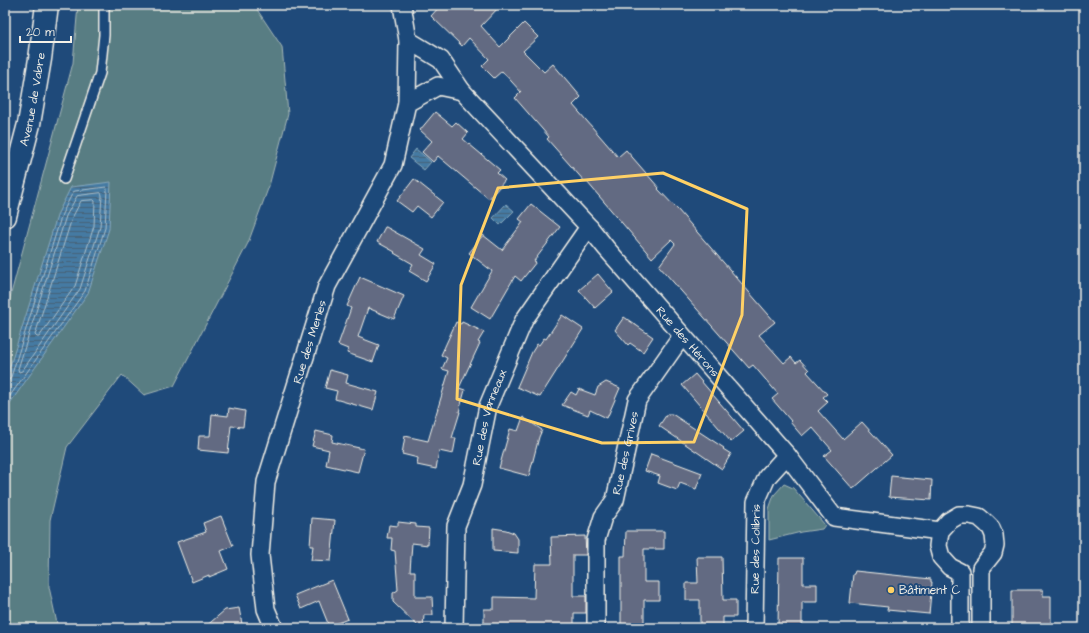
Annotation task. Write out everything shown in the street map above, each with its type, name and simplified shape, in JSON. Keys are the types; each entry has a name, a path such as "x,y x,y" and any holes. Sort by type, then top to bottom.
{"main road":[{"name":"Avenue de Vabre","path":"5,216 29,124 47,5"}],"street":[{"path":"402,5 408,40 407,103 438,86 462,91"},
{"name":"Rue des Hérons","path":"408,40 440,60 462,91 590,228 786,455 834,517 940,531"},
{"name":"Rue des Merles","path":"274,628 266,609 260,555 266,482 327,286 393,165 407,103"},
{"name":"Rue des Vanneaux","path":"454,628 456,526 472,486 488,406 524,320 584,234 590,228"},
{"name":"Rue des Grives","path":"596,628 596,540 603,517 615,500 637,400 682,336"},
{"name":"Rue des Colibris","path":"754,628 756,502 767,477 786,455"},
{"path":"960,628 960,572 950,566 941,557 938,546 940,531 949,521 959,515 979,517 991,528 994,536 995,545 993,553 982,568 981,628"}],"lane":[{"path":"64,179 100,74 104,34 104,5"}],"highlighted area":[{"path":"663,173 747,209 742,315 694,442 602,443 457,399 461,285 498,188"}],"green space":[{"path":"78,5 254,5 282,47 288,114 269,186 248,243 174,386 144,395 122,375 67,447 50,520 49,587 58,628 5,628 5,316 73,63"},
{"path":"784,484 793,488 825,525 822,529 801,532 769,540 769,509 774,495"}],"water":[{"path":"416,149 431,162 424,170 409,158"},
{"path":"111,182 109,229 88,293 8,406 5,404 5,382 58,213 71,187"},
{"path":"506,204 514,211 500,225 493,218"}],"building":[{"path":"441,5 501,5 481,26 500,47 524,23 538,37 523,51 544,72 553,64 581,97 573,105 618,157 626,150 659,188 658,189 775,322 759,335 784,363 791,357 796,363 800,360 809,370 807,372 827,394 823,397 828,402 818,411 843,439 862,422 892,455 853,489 824,456 832,450 812,427 802,436 772,399 778,394 753,365 749,368 659,266 675,244 671,240 652,258 587,182 586,183 547,139 549,137 515,98 521,92 502,71 494,78 482,66 489,59 469,38 462,46 431,16"},
{"path":"435,112 452,126 456,122 468,133 463,139 500,170 497,173 505,180 489,199 438,156 433,162 422,152 432,141 420,130"},
{"path":"414,179 443,202 431,217 417,206 412,212 397,201"},
{"path":"531,204 560,227 521,281 515,276 490,319 471,307 492,271 469,253 483,235 502,250 523,222 519,219"},
{"path":"385,227 425,249 421,255 436,264 426,281 409,271 413,264 377,242"},
{"path":"598,274 613,292 595,308 579,290"},
{"path":"360,277 404,296 394,319 368,308 358,337 379,345 373,362 347,353 348,349 338,345 351,308 347,306"},
{"path":"562,315 583,329 540,397 517,387 537,344 539,345 544,338 546,339"},
{"path":"624,317 653,337 643,352 630,343 628,345 615,330"},
{"path":"456,322 461,324 462,322 484,332 478,342 480,343 459,388 465,390 452,438 456,438 453,454 439,451 436,469 417,465 418,458 402,454 405,436 428,441 449,371 442,369 447,358 441,355"},
{"path":"330,370 348,375 346,383 378,392 373,410 335,399 337,391 325,388"},
{"path":"695,374 744,431 731,442 682,385"},
{"path":"606,382 620,388 607,418 590,410 588,415 562,405 571,392 576,395 579,389 595,395 598,387"},
{"path":"229,408 245,411 243,427 231,426 228,453 198,450 199,436 210,436 212,414 228,416"},
{"path":"667,414 672,414 731,454 722,469 659,426"},
{"path":"523,417 542,430 529,476 499,468 510,429 518,431"},
{"path":"316,431 333,435 332,442 364,449 358,472 326,465 329,450 312,446"},
{"path":"651,454 702,473 696,489 680,483 677,490 658,483 660,476 645,471"},
{"path":"891,476 932,480 931,500 889,497"},
{"path":"221,516 233,546 221,551 228,569 192,582 177,542 206,532 203,523"},
{"path":"312,518 335,520 331,561 311,560 313,546 310,546"},
{"path":"398,522 416,524 416,527 429,528 428,545 412,543 410,571 415,571 415,597 432,597 433,615 424,615 423,628 420,628 393,602 393,593 398,590 395,551 391,550 392,538 387,538 389,525 398,526"},
{"path":"493,528 514,533 518,539 518,553 493,551"},
{"path":"626,531 664,531 664,549 644,549 644,582 659,582 659,600 644,600 644,625 636,625 636,628 621,628 621,556 625,556"},
{"path":"585,536 586,555 573,555 573,596 586,596 586,613 574,613 574,628 484,628 484,609 494,609 494,597 534,598 535,564 552,564 551,537"},
{"path":"697,557 722,557 723,600 736,600 736,617 723,617 723,627 700,627 700,600 686,600 686,583 698,583"},
{"path":"779,558 803,558 803,584 817,584 817,602 802,602 802,627 778,628"},
{"name":"Bâtiment C","path":"855,571 931,579 929,614 887,610 888,607 850,603 853,574"},
{"path":"332,580 348,619 329,626 319,601 301,609 295,595"},
{"path":"1012,590 1043,590 1043,596 1051,596 1051,628 1012,628"},
{"path":"239,608 242,624 238,625 239,628 204,628 225,610"}],"place":[{"name":"Bâtiment C","path":"891,590"}]}
